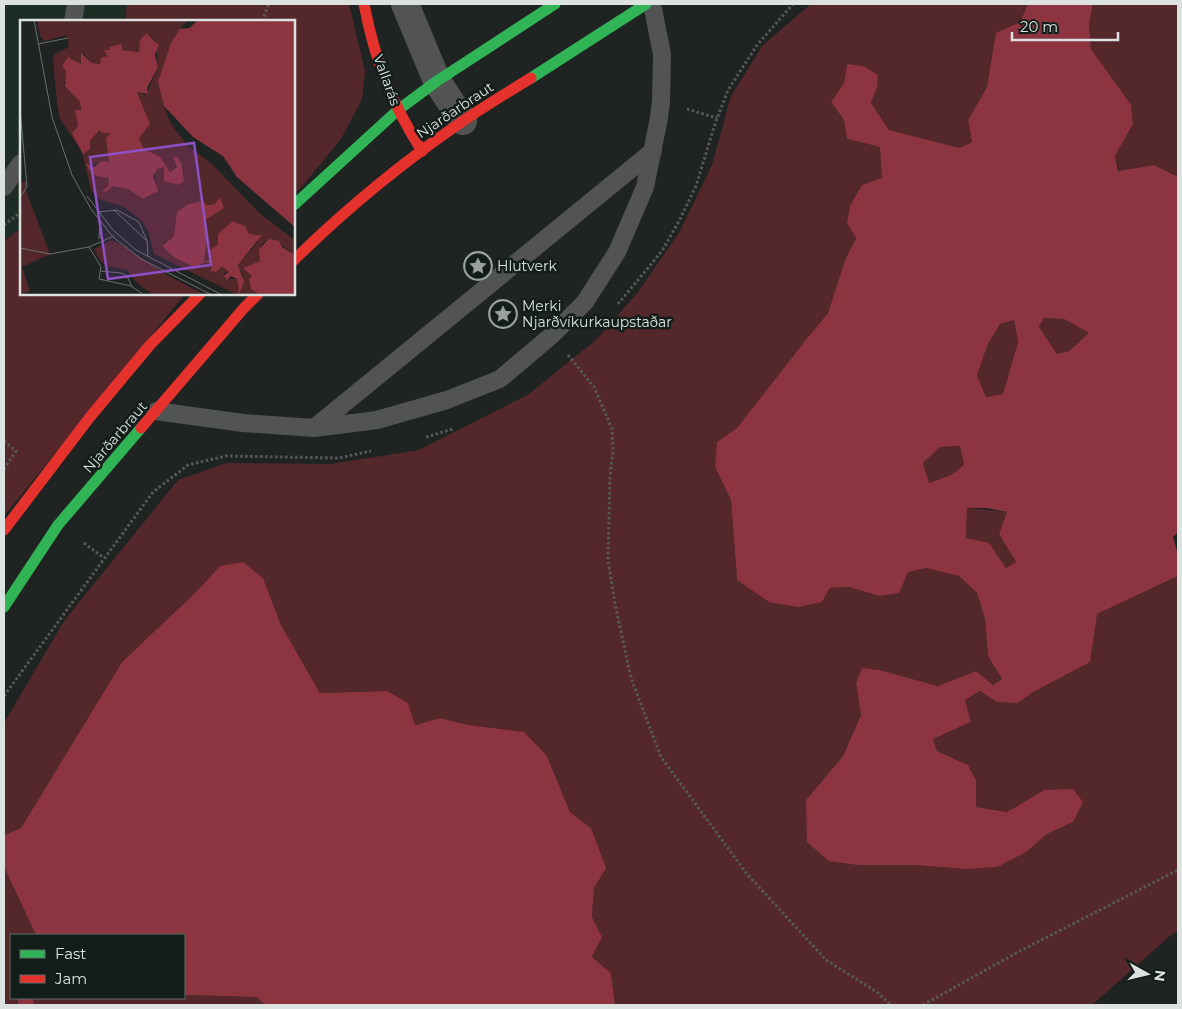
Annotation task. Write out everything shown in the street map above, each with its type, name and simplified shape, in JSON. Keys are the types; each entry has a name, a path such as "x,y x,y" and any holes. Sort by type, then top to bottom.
{"main road":[{"name":"Vallarás","path":"364,4 368,25 380,64 398,110 422,151"},
{"path":"295,204 398,110 437,81 555,4"},
{"name":"Njarðarbraut","path":"295,259 334,221 463,121 646,4"},
{"name":"Njarðarbraut","path":"4,530 90,417 150,345 199,295"},
{"name":"Njarðarbraut","path":"4,607 58,525 257,295"}],"street":[{"path":"405,4 437,81 463,121"}],"lane":[{"path":"73,20 76,4"},
{"path":"156,411 243,423 314,428 377,420 447,400 500,379 552,335 585,302 617,252 645,187 660,118 662,54 652,4"},
{"path":"314,428 653,151"},
{"path":"4,187 20,164"}],"path":[{"path":"262,20 269,4"},
{"path":"4,225 20,213"},
{"path":"552,335 594,387 612,429 613,450 610,477 608,560 615,604 631,678 661,757 747,874 826,960 877,992 891,1005"},
{"path":"4,441 16,451 4,469"},
{"path":"923,1005 1018,952 1178,870"}],"shaded area":[{"path":"4,4 127,4 125,20 20,20 20,229 4,241"},
{"path":"127,4 349,4 365,71 362,99 341,139 295,193 295,20 125,20"},
{"path":"811,4 1028,4 1020,22 992,62 987,87 968,120 972,142 960,148 889,130 871,103 877,88 847,65 844,83 831,102 844,120 847,139 880,147 883,178 862,185 847,223 856,237 845,260 828,313 737,428 718,442 715,467 731,500 737,580 822,602 830,588 849,587 879,596 907,572 926,568 959,576 977,593 985,619 988,656 1002,679 993,685 976,671 939,686 880,670 862,669 856,683 861,715 843,756 806,800 915,865 964,869 1026,852 1047,834 1073,822 1044,790 1007,812 976,807 974,775 971,770 959,761 937,751 933,739 971,722 965,700 981,691 997,702 1018,703 1033,692 1097,614 1178,576 1178,931 1171,935 1092,1005 615,1005 611,973 592,957 602,937 592,917 594,887 591,828 570,812 547,756 468,725 440,718 415,725 387,691 320,693 281,625 263,578 220,566 195,593 122,662 21,828 4,835 4,723 64,621 178,480 227,463 331,464 419,450 529,394 596,340 639,291 680,231 712,165 731,96 763,45"},
{"path":"1028,4 1093,4 1089,24 1091,49 1131,105 1133,124 1115,156 1118,171 1154,165 1178,177 1178,532 1173,537 1178,555 1178,576 1097,614 1090,662 1033,692 1018,703 997,702 980,691 965,700 971,722 933,739 937,751 968,765 976,780 976,807 1007,812 1044,790 1073,789 1083,802 1073,822 1047,834 1026,852 997,867 964,869 915,865 858,865 829,861 807,842 806,800 843,756 861,715 856,683 862,668 880,670 938,686 976,671 993,685 1002,679 988,656 985,619 977,593 959,576 926,568 908,572 899,593 879,596 849,587 830,588 822,602 798,607 769,602 737,580 731,500 715,467 717,442 737,428 828,313 845,260 856,238 847,223 850,206 862,185 882,178 880,147 847,139 844,120 831,102 844,83 847,64 863,66 878,75 877,88 871,103 889,130 960,148 972,142 968,120 987,87 996,33 1020,22","holes":["1044,318 1064,319 1089,333 1069,351 1057,354 1039,327","1014,320 1018,342 1003,394 986,397 977,375 988,344 1000,324","960,446 964,465 951,475 929,483 923,463 940,447","967,508 987,508 1007,512 999,534 1016,562 1006,568 989,543 966,538"]},
{"path":"1093,4 1178,4 1178,177 1154,165 1119,171 1115,156 1133,124 1131,106 1091,49 1089,24"},
{"path":"20,229 20,295 184,295 4,516 4,241"},
{"path":"1044,318 1064,319 1089,333 1069,351 1057,354 1039,327"},
{"path":"1014,320 1018,342 1003,394 986,397 977,375 988,344 1000,324"},
{"path":"960,446 964,465 951,475 929,483 923,463 940,447"},
{"path":"967,508 1007,512 999,534 1016,562 1006,568 989,544 966,538"},
{"path":"243,562 263,578 281,625 320,693 387,691 408,703 415,725 440,718 468,725 524,732 547,756 570,812 591,828 606,868 594,888 592,917 602,937 592,957 611,973 615,1005 265,1005 257,997 185,995 185,934 36,934 4,867 4,835 21,828 122,662 195,593 220,566"},
{"path":"4,867 36,934 10,934 10,999 19,999 15,1004 4,1005"},
{"path":"185,995 257,997 265,1005 133,1004 34,1005 33,999 185,999"},
{"path":"19,999 33,999 34,1005 14,1005 17,1004"}],"traffic: fast":[{"path":"295,204 398,110 437,81 555,4"},
{"path":"531,78 646,4"},
{"path":"4,607 58,525 141,428"}],"traffic: jam":[{"path":"364,4 379,63 401,115 422,151"},
{"path":"295,259 355,204 419,153 471,115 531,78"},
{"path":"4,530 90,417 150,345 199,295"},
{"path":"141,428 257,295"}],"place":[{"name":"Hlutverk","path":"478,266"},
{"name":"Merki Njarðvíkurkaupstaðar","path":"503,314"}]}
